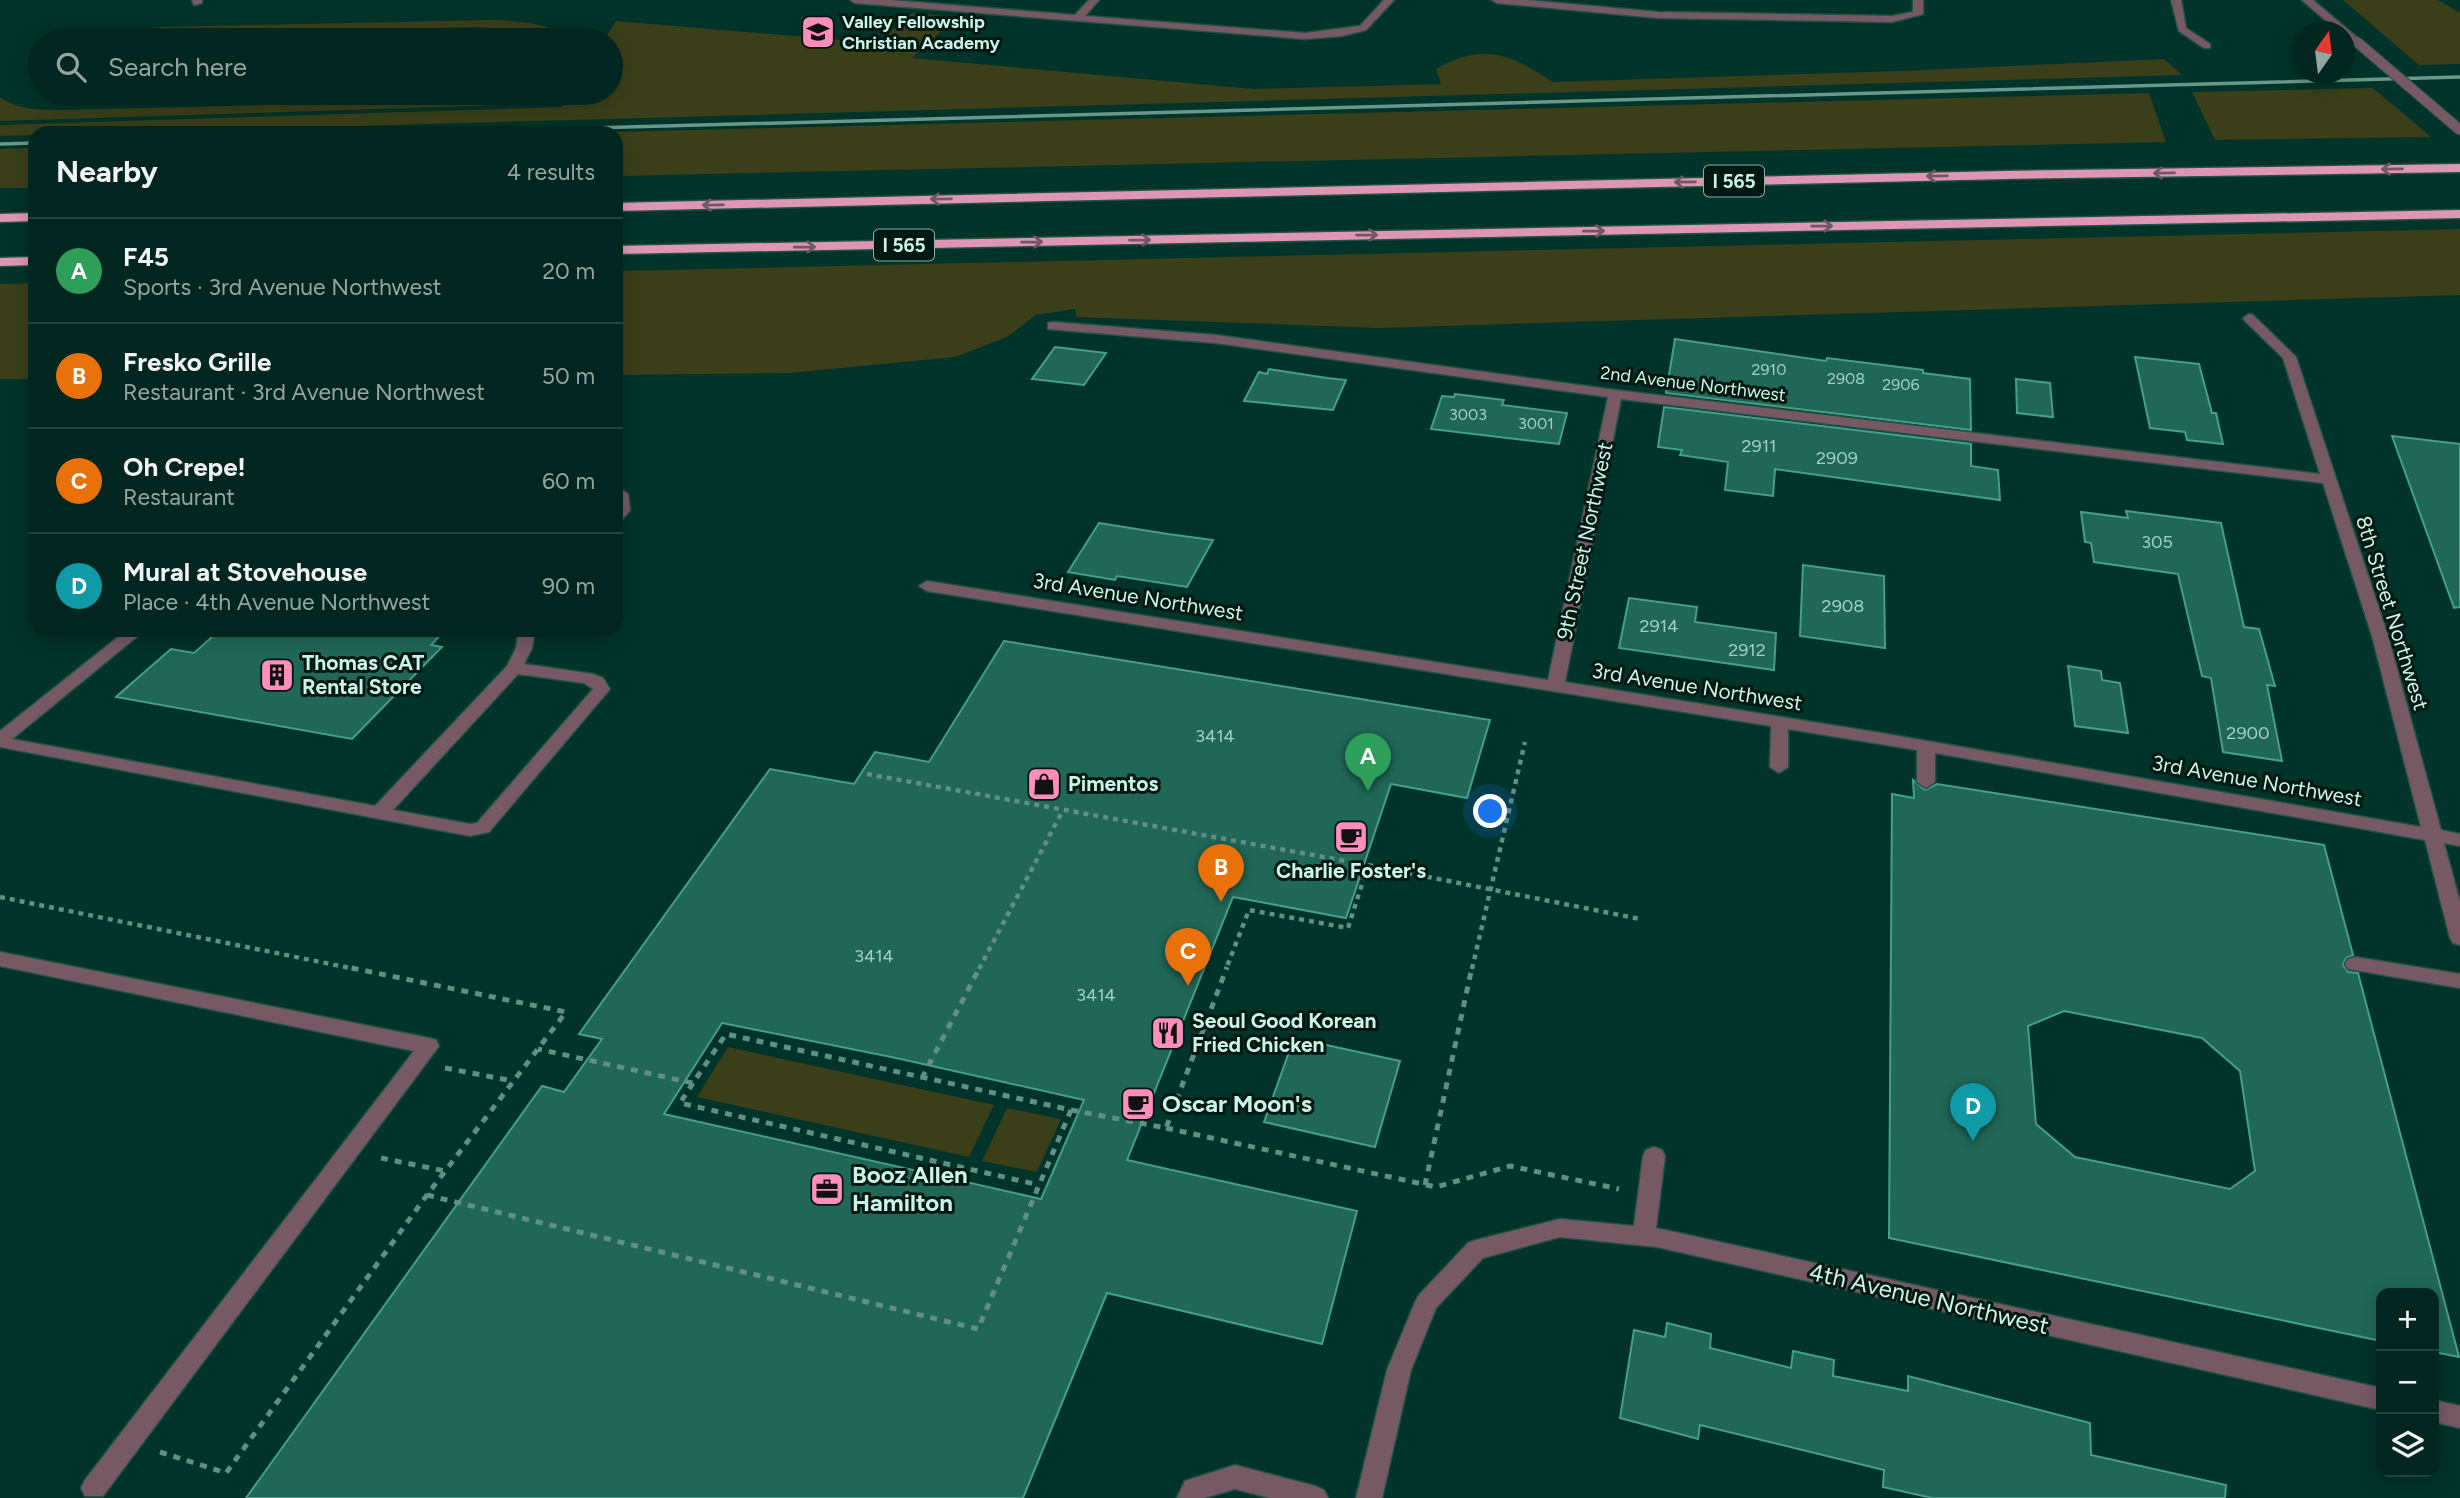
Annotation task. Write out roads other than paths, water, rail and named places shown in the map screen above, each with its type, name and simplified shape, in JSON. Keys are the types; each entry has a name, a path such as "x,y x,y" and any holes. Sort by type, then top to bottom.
{"highway":[{"name":"I 565","path":"623,207 1978,176 2460,168"},
{"name":"I 565","path":"623,250 2460,214"},
{"path":"0,218 28,217"},
{"path":"0,262 28,261"}],"street":[{"path":"855,0 1305,36 1363,28 1389,0"},
{"path":"1078,17 1094,0"},
{"path":"1497,0 1659,11 1892,19 1918,13 1918,0"},
{"path":"2176,0 2182,29 2207,46"},
{"path":"2307,0 2460,130"},
{"name":"8th Street Northwest","path":"2249,318 2289,357 2380,636 2460,938"},
{"name":"2nd Avenue Northwest","path":"1053,326 1216,339 1615,394 2329,479"},
{"name":"9th Street Northwest","path":"1555,688 1615,394"},
{"name":"3rd Avenue Northwest","path":"926,586 1926,746 2460,840"},
{"path":"0,741 128,637"},
{"path":"379,813 514,668 524,648 526,637"},
{"path":"0,741 470,830 483,828 602,689 597,682 587,678 514,668"},
{"path":"1779,768 1780,722"},
{"path":"1926,746 1926,782"},
{"path":"0,960 429,1046 94,1488"},
{"path":"2355,964 2460,981"},
{"path":"1644,1237 1654,1156"},
{"name":"4th Avenue Northwest","path":"1370,1498 1399,1370 1427,1302 1476,1251 1560,1228 1644,1237 2376,1398"},
{"path":"2439,1412 2460,1416"},
{"path":"1190,1498 1194,1489 1235,1477 1315,1498"}],"railway":[{"path":"623,127 2460,77"},
{"path":"0,144 28,143"}],"place":[{"name":"Valley Fellowship Christian Academy","path":"818,32"},
{"name":"Thomas CAT Rental Store","path":"277,675"},
{"name":"Pimentos","path":"1044,784"},
{"name":"F45","path":"1368,791"},
{"name":"Charlie Foster's","path":"1351,837"},
{"name":"Fresko Grille","path":"1221,902"},
{"name":"Oh Crepe!","path":"1188,986"},
{"name":"Seoul Good Korean Fried Chicken","path":"1168,1033"},
{"name":"Oscar Moon's","path":"1138,1104"},
{"name":"Mural at Stovehouse","path":"1973,1141"},
{"name":"Booz Allen Hamilton","path":"827,1189"}]}
